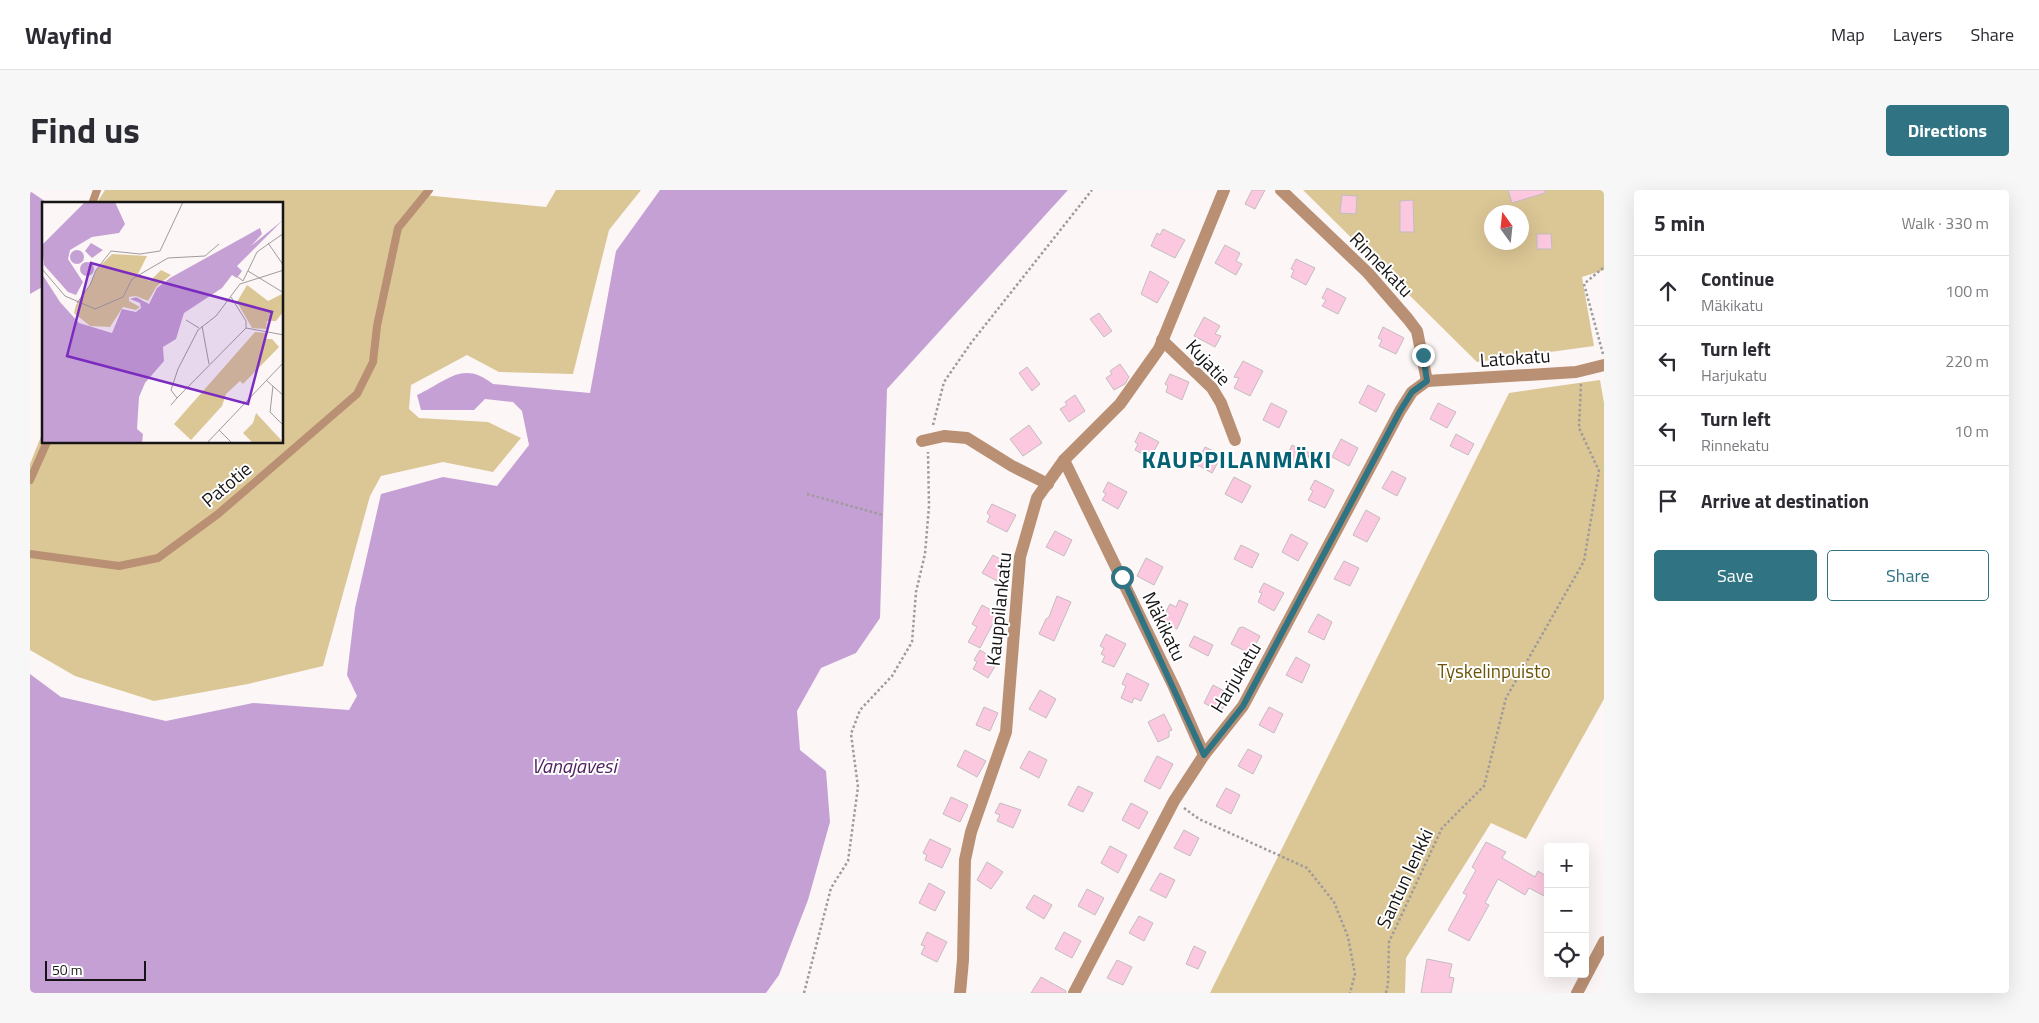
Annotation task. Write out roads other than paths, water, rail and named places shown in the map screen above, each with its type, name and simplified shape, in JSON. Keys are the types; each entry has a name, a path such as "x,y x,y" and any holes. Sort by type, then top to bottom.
{"street":[{"name":"Kauppilankatu","path":"960,993 963,960 965,860 972,832 1006,732 1020,557 1037,498 1064,460 1120,404 1162,340 1224,190"},
{"name":"Rinnekatu","path":"1281,190 1368,274 1408,319 1417,331 1427,381"},
{"name":"Kujatie","path":"1162,340 1212,388 1221,403 1235,440"},
{"name":"Latokatu","path":"1427,381 1582,371 1604,365"},
{"name":"Harjukatu","path":"1074,993 1174,802 1204,755 1243,706 1400,411 1412,392 1427,381"},
{"path":"922,441 944,436 967,438 1012,466 1048,484"},
{"name":"Mäkikatu","path":"1064,460 1174,687 1204,755"},
{"path":"1577,993 1604,942"}],"lane":[{"path":"93,202 97,190"},
{"name":"Patotie","path":"30,554 118,566 158,558 218,514 357,394 373,362 378,326 398,228 429,190"},
{"path":"30,480 45,444"}],"water":[{"name":"Vanajavesi","path":"660,190 1068,190 887,389 880,618 856,653 821,668 797,711 800,750 826,771 830,822 808,900 779,975 766,993 30,993 30,674 61,697 166,721 253,703 349,710 357,696 347,675 355,608 381,494 443,477 497,486 529,445 522,411 513,402 485,399 474,410 421,410 417,395 446,379 464,373 482,377 493,384 590,393 616,251"},
{"path":"30,191 46,202 42,202 42,287 30,294"}],"district":[{"name":"KAUPPILANMÄKI","path":"1237,459"}],"park label":[{"name":"Tyskelinpuisto","path":"1494,670"}]}
